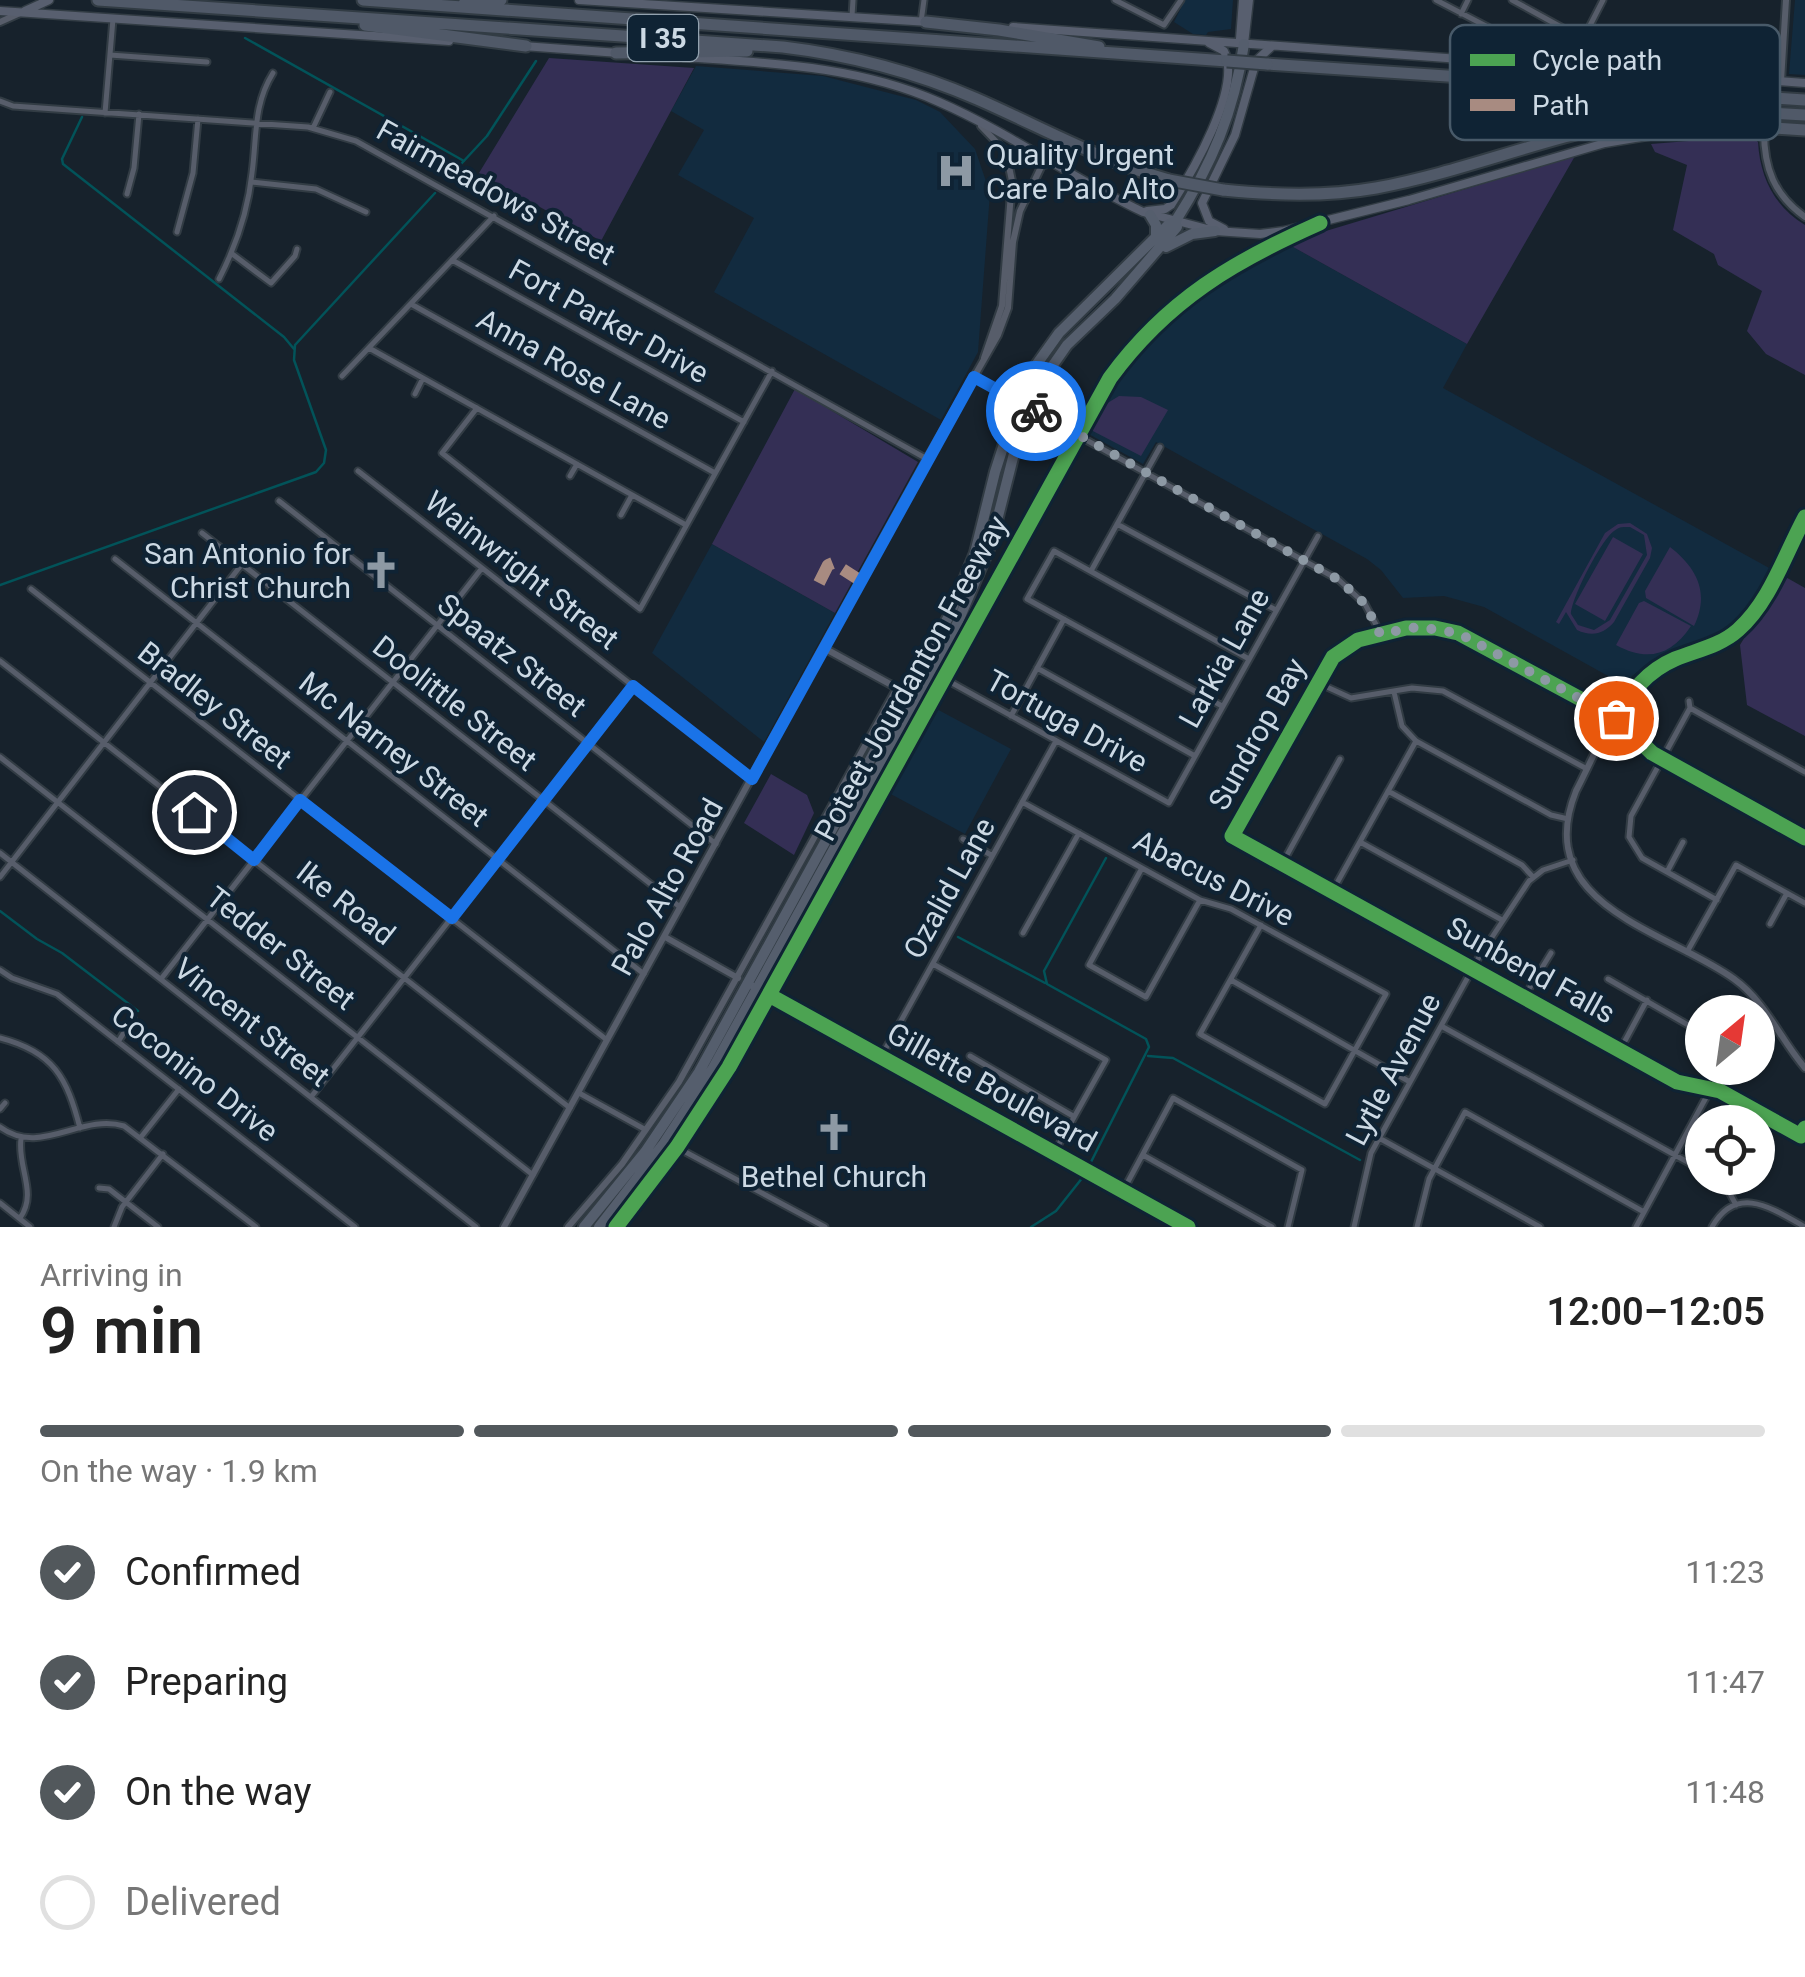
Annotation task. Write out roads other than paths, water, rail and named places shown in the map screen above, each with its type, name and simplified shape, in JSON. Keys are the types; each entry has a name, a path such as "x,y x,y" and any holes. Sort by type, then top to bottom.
{"highway":[{"name":"I 35","path":"98,0 783,47 884,65 947,87 1117,164 1169,180 1223,190 1308,195 1375,188 1558,140"},
{"name":"I 35","path":"364,0 1450,76"},
{"path":"364,0 501,0"},
{"path":"306,14 526,46"},
{"path":"924,22 1030,34 1122,51 1227,61"},
{"path":"616,52 790,53 884,65"},
{"name":"I 35","path":"1780,98 1805,100"},
{"name":"I 35","path":"1780,114 1805,115"},
{"path":"1780,130 1805,132"}],"main road":[{"path":"21,12 49,0"},
{"path":"579,0 1450,58"},
{"name":"Poteet Jourdanton Freeway","path":"584,1227 661,1129 698,1072 980,578 1022,404 1068,345 1177,227 1175,222 1224,130 1238,86 1246,0"},
{"path":"0,11 761,62 867,78 939,102 1147,213 1214,231 1260,234 1320,223 1625,140"},
{"path":"1223,42 1244,28 1268,46"},
{"path":"1147,213 1171,205 1217,115 1228,77 1228,56 1221,48 1204,41"},
{"path":"1230,232 1209,221 1202,203 1235,135 1256,61 1268,46"},
{"path":"1781,81 1805,82"},
{"path":"1147,213 1156,225 1158,244 1214,231"},
{"name":"Poteet Jourdanton Freeway","path":"599,1227 646,1169 690,1104 748,984"},
{"name":"Gillette Boulevard","path":"748,984 1188,1227"}],"street":[{"path":"852,18 853,0"},
{"path":"924,0 924,22"},
{"path":"1115,0 1166,25 1181,0"},
{"path":"1436,0 1481,25"},
{"path":"1461,14 1468,0"},
{"path":"1512,0 1557,25"},
{"path":"1590,25 1603,0"},
{"path":"1781,81 1786,0"},
{"path":"0,22 21,12"},
{"path":"105,113 113,18"},
{"path":"110,55 207,62"},
{"path":"219,279 231,253 251,182 259,101 273,74"},
{"path":"313,128 330,92"},
{"name":"Fairmeadows Street","path":"0,101 13,106 313,128 369,146 927,459"},
{"path":"127,194 134,168 139,114"},
{"path":"176,232 193,173 198,119"},
{"name":"Palo Alto Road","path":"504,1227 984,358 1002,306 1012,181 1006,152 976,122"},
{"path":"1764,140 1771,179 1784,200 1805,217"},
{"name":"Palo Alto Road","path":"984,358 994,345 1008,308 1013,242 1020,211 1042,165 1053,163"},
{"path":"251,182 316,189 366,212"},
{"path":"342,376 494,216"},
{"name":"Poteet Jourdanton Freeway","path":"568,1227 646,1130 748,984 912,696 943,678 1077,434 1123,360 1184,298 1263,248 1320,223"},
{"path":"231,253 271,283 297,249"},
{"name":"Fort Parker Drive","path":"452,260 744,422"},
{"name":"Anna Rose Lane","path":"411,304 714,473"},
{"path":"369,348 686,526"},
{"path":"477,408 442,453 640,608 772,371"},
{"path":"974,377 1358,595 1380,634"},
{"path":"414,394 424,378"},
{"path":"1091,571 1160,447"},
{"path":"570,476 577,464"},
{"name":"Wainwright Street","path":"358,470 752,779"},
{"path":"620,515 632,495"},
{"name":"Spaatz Street","path":"279,502 716,844"},
{"path":"1805,517 1760,604 1742,627 1710,648 1654,671 1633,690 1587,769 1568,819 1573,860 1586,887 1607,908 1735,980 1749,992 1805,1068"},
{"path":"1117,524 1276,610"},
{"name":"Doolittle Street","path":"202,533 681,908"},
{"name":"Larkia Lane","path":"1169,803 1318,536"},
{"path":"1222,706 1027,599 1054,551 1249,659"},
{"name":"Mc Narney Street","path":"115,559 644,974"},
{"path":"0,876 242,564"},
{"path":"161,979 482,568"},
{"name":"Bradley Street","path":"31,590 607,1040"},
{"path":"1011,716 1064,620"},
{"name":"Sundrop Bay","path":"1232,836 1316,682 1341,650 1358,640 1418,627 1458,633 1616,718 1663,759 1805,838"},
{"path":"824,648 912,696"},
{"name":"Ike Road","path":"0,661 570,1108"},
{"path":"1037,668 1195,756"},
{"name":"Tortuga Drive","path":"943,678 1169,803"},
{"path":"1316,682 1351,698 1419,687 1442,692 1587,769"},
{"path":"311,1097 633,686"},
{"path":"1394,691 1402,726 1416,741 1551,815 1568,819"},
{"name":"Poteet Jourdanton Freeway","path":"616,1227 708,1102 769,995 912,696"},
{"path":"1716,900 1638,855 1630,842 1628,827 1690,704 1805,772"},
{"name":"Ozalid Lane","path":"881,1057 1056,741"},
{"path":"1332,892 1416,741"},
{"name":"Tedder Street","path":"0,757 533,1175"},
{"path":"1282,864 1340,759"},
{"path":"1388,791 1522,865 1534,877 1573,860"},
{"name":"Abacus Drive","path":"1022,802 1200,900 1225,906 1386,994 1356,1048"},
{"path":"1023,933 1079,834"},
{"name":"Sunbend Falls","path":"1232,836 1677,1082 1713,1088 1801,1136 1805,1128"},
{"path":"963,839 993,855"},
{"path":"1360,842 1503,920"},
{"path":"1667,872 1683,842"},
{"name":"Vincent Street","path":"0,853 476,1227"},
{"path":"1687,952 1736,865 1805,903"},
{"path":"1142,868 1089,965 1146,997 1200,900"},
{"name":"Lytle Avenue","path":"1354,1227 1368,1160 1379,1138 1472,969 1517,896 1534,877"},
{"path":"1770,924 1787,893"},
{"path":"1261,926 1200,1034 1325,1104 1356,1048"},
{"name":"Gillette Boulevard","path":"664,938 748,984"},
{"path":"1524,997 1551,953"},
{"path":"933,964 1106,1060 1054,1152"},
{"name":"Coconino Drive","path":"0,970 54,992 354,1227"},
{"path":"1608,978 1685,1023"},
{"path":"1230,980 1410,1082"},
{"path":"1620,1050 1647,1000"},
{"path":"118,1042 134,1018"},
{"path":"1442,1026 1685,1160"},
{"path":"0,1038 24,1046 64,1078 80,1128"},
{"path":"970,1056 1074,1116"},
{"path":"1636,1227 1714,1085"},
{"path":"141,1137 179,1089"},
{"path":"578,1092 646,1130"},
{"path":"1122,1191 1174,1098 1302,1170 1288,1227"},
{"path":"1417,1227 1434,1169 1466,1112 1644,1212"},
{"path":"0,1127 21,1138 37,1139 117,1124 141,1137 256,1227"},
{"path":"20,1218 29,1199 20,1162 21,1138"},
{"path":"1379,1138 1540,1227"},
{"path":"677,1147 825,1227"},
{"path":"114,1227 126,1202 163,1154"},
{"path":"1142,1155 1272,1227"},
{"path":"99,1188 109,1189 158,1227"},
{"path":"1731,1195 1736,1204"},
{"path":"0,1203 30,1227"},
{"path":"1712,1227 1722,1213 1736,1204 1762,1204 1805,1226"}],"waterway":[{"path":"245,38 464,161"},
{"path":"449,177 487,136 536,61"},
{"path":"82,117 63,164 284,337 294,349"},
{"path":"0,585 316,472 324,463 326,450 294,360 295,345 435,193"},
{"path":"1091,1162 1149,1047 1146,1039 1047,984 1044,971 1106,858"},
{"path":"0,911 138,1011"},
{"path":"958,937 1045,983"},
{"path":"1148,1056 1173,1058 1360,1160"},
{"path":"1031,1227 1056,1211 1083,1177"}],"place":[{"name":"Quality Urgent Care Palo Alto","path":"956,171"},
{"name":"San Antonio for Christ Church","path":"381,570"},
{"name":"Bethel Church","path":"834,1132"}]}
